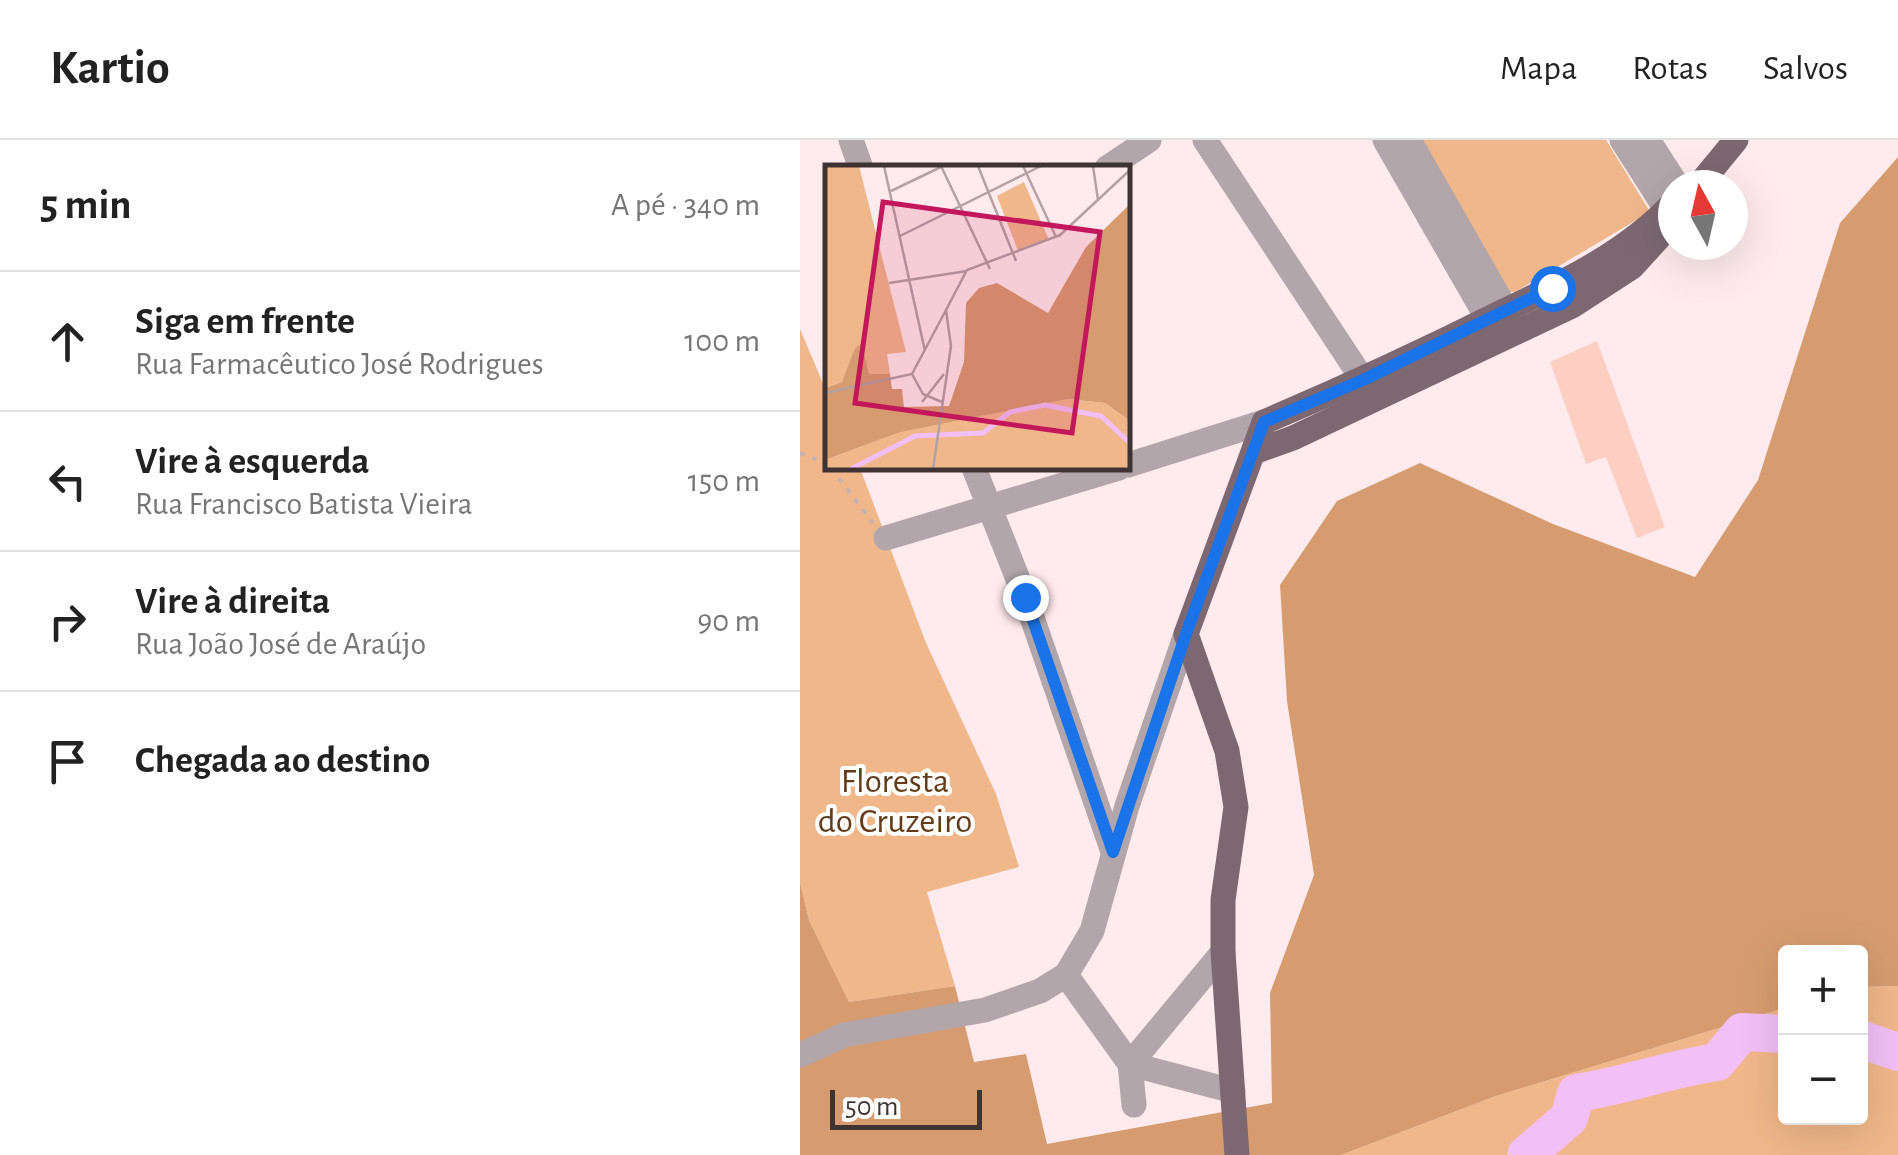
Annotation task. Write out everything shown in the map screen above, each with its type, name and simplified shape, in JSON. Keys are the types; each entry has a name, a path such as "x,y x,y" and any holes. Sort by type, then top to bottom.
{"main road":[{"path":"1707,170 1736,140"},
{"path":"1254,452 1503,324 1658,222"},
{"path":"1237,1155 1223,900 1236,808 1227,752 1186,634 1264,422 1370,390"}],"street":[{"path":"852,140 861,165"},
{"path":"1112,165 1150,140"},
{"path":"1204,140 1370,390"},
{"path":"1384,140 1410,157 1503,324"},
{"path":"1622,140 1658,194"},
{"path":"1648,140 1679,170"},
{"path":"1130,464 1264,422"},
{"path":"1229,435 1254,452"},
{"path":"975,470 1113,852"},
{"path":"886,538 1112,470"},
{"path":"800,1055 844,1034 984,1010 1040,991 1066,975 1092,931 1113,852 1186,634"},
{"path":"1130,1064 1224,952"},
{"path":"1066,975 1130,1064 1134,1105"},
{"path":"1130,1064 1233,1091"}],"path":[{"path":"800,452 825,464"},
{"path":"832,470 886,538"}],"green space":[{"path":"1417,140 1606,140 1650,212 1515,292 1504,292"},
{"name":"Floresta do Cruzeiro","path":"800,329 825,388 825,470 861,470 926,643 996,794 1019,867 927,892 955,986 849,1002 809,920 800,882"},
{"path":"1898,986 1898,1155 1341,1155 1496,1096 1778,1010 1778,1125 1868,1125 1868,987"}],"shaded area":[{"path":"1898,157 1898,986 1868,987 1868,945 1778,945 1778,1010 1496,1096 1341,1155 800,1155 800,882 809,920 849,1002 955,986 974,1062 1026,1054 1047,1144 1272,1103 1270,993 1314,875 1287,701 1280,585 1337,501 1420,463 1553,524 1695,577 1758,480 1840,223"}],"building":[{"path":"1597,341 1665,527 1637,538 1606,457 1586,464 1550,362"}],"waterway":[{"path":"1526,1155 1569,1118 1576,1093 1717,1062 1742,1032 1778,1034"},
{"path":"1868,1042 1898,1052"}],"route":[{"path":"1025,597 1113,852 1186,634 1264,422 1363,380 1552,288"}]}
